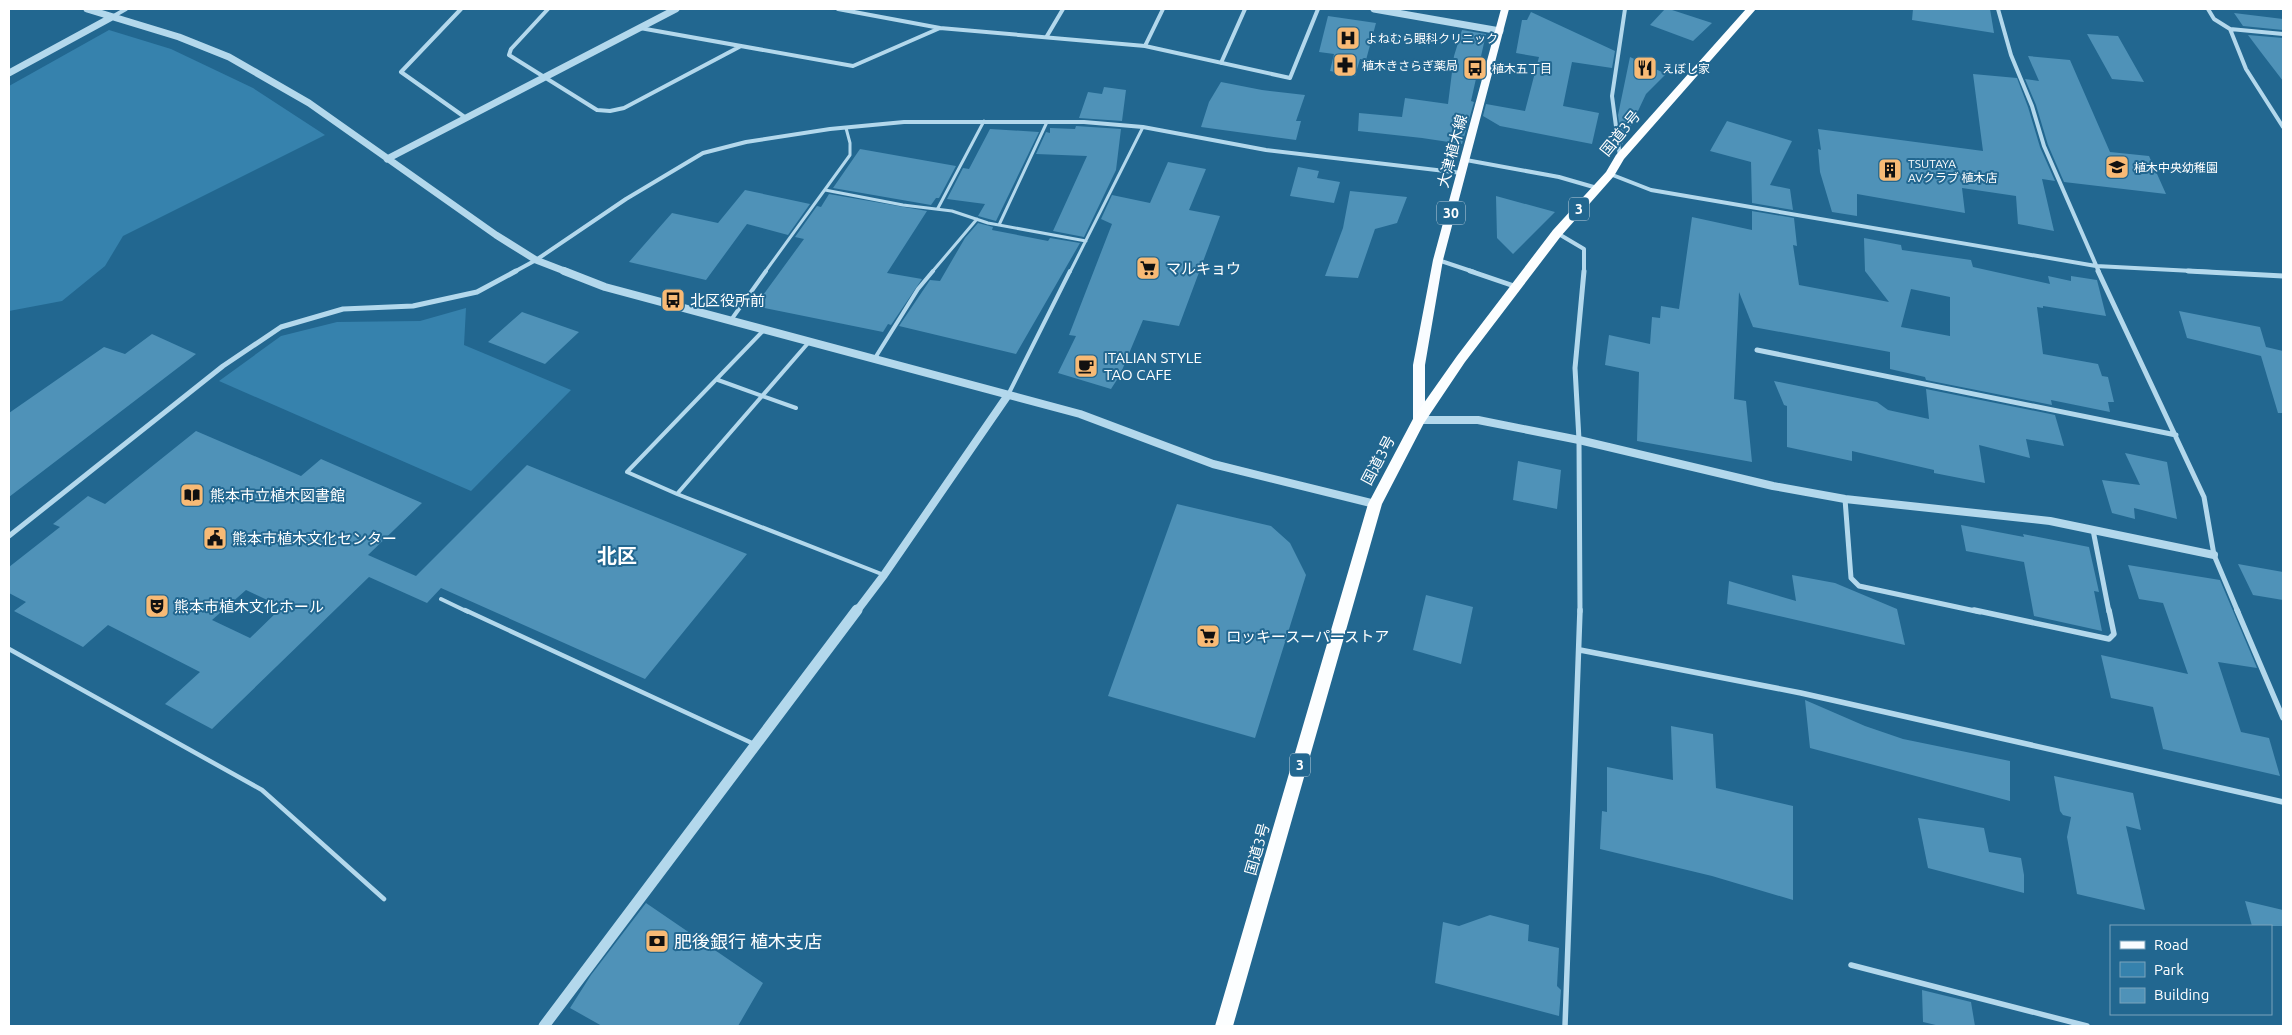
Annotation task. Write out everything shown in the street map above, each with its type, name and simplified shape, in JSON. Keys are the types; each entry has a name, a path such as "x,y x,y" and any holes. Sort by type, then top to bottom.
{"highway":[{"name":"国道3号","path":"1224,1026 1375,504 1419,420 1461,360 1557,233 1610,174 1620,157 1751,9"}],"main road":[{"name":"大津植木線","path":"1419,420 1419,364 1438,260 1505,9"}],"street":[{"path":"87,9 179,37 229,57 309,103 387,159 536,260 605,287 763,331 1080,414 1213,464 1375,504"},
{"path":"9,73 126,9"},
{"path":"461,9 400,72 466,118"},
{"path":"548,9 511,49 509,55 596,110 614,112 741,46"},
{"path":"387,159 676,9"},
{"path":"838,9 940,28 1145,46 1290,78 1318,9"},
{"path":"1047,36 1063,9"},
{"path":"1145,46 1163,9"},
{"path":"1221,63 1245,9"},
{"path":"1374,9 1500,31"},
{"path":"1620,157 1612,96 1626,9"},
{"path":"1998,9 2044,146 2096,266 2204,497 2214,555 2283,718"},
{"path":"2208,9 2216,22 2230,29 2283,34"},
{"path":"639,28 853,66 940,28"},
{"path":"2230,29 2246,69 2283,127"},
{"path":"2278,119 2283,120"},
{"path":"9,536 223,366 282,326 343,310 414,306 477,292 536,260 626,199 704,153 746,142 904,122 1048,122 1143,127 1266,150 1462,173"},
{"path":"1466,160 1559,176 1598,188"},
{"path":"1610,174 1651,190 2096,266 2283,276"},
{"path":"1557,233 1584,249 1584,288 1575,368 1579,440 1580,650 1565,1026"},
{"path":"1438,260 1518,287"},
{"path":"1757,350 2176,435"},
{"path":"544,1026 884,575 1008,396"},
{"path":"1419,420 1478,420 1579,440 1773,486 1845,499 2050,521 2214,555"},
{"path":"1845,499 1851,578 1859,586 2109,639 2114,634 2093,530"},
{"path":"1580,650 1802,693 2283,802"},
{"path":"1851,965 2087,1026"}],"lane":[{"path":"938,208 984,121"},
{"path":"999,225 1048,122"},
{"path":"1008,396 1143,127"},
{"path":"730,321 850,155 850,143 846,128"},
{"path":"825,190 912,206 938,208 999,225 1086,241"},
{"path":"874,360 918,289 977,219"},
{"path":"763,331 718,380 627,472 677,494 884,575"},
{"path":"677,494 809,342"},
{"path":"718,380 796,408"},
{"path":"441,599 756,745"},
{"path":"9,649 262,790 384,898"}],"green space":[{"path":"109,30 171,49 253,88 325,135 123,236 105,266 62,301 9,311 9,86"},
{"path":"466,308 464,345 571,390 471,491 219,381 281,336 337,322 420,321"}],"building":[{"path":"1665,9 1712,23 1693,41 1650,25"},
{"path":"1913,9 1990,9 1994,33 1912,20"},
{"path":"1531,12 1615,51 1612,68 1572,62 1563,106 1599,113 1592,144 1500,126 1483,116 1486,104 1525,111 1539,57 1516,53 1522,20 1527,20"},
{"path":"2234,13 2283,19 2283,30 2243,26"},
{"name":"よねむら眼科クリニック","path":"1328,16 1376,23 1366,60 1360,59 1355,76 1330,71 1334,54 1319,52"},
{"path":"1462,30 1486,34 1471,101 1474,102 1462,144 1358,131 1359,113 1402,117 1405,98 1448,104 1454,56"},
{"path":"2087,34 2118,36 2144,82 2112,79"},
{"path":"2248,35 2283,38 2283,81 2260,51"},
{"path":"2028,56 2070,60 2110,152 2149,156 2166,194 2064,182 2048,145 2036,105 2025,79 2039,81"},
{"path":"1630,57 1666,74 1646,94 1622,145 1618,115"},
{"path":"1973,74 2017,78 2040,147 2055,181 2042,179 2054,231 2018,224 2016,196 1962,188 1965,213 1857,194 1857,216 1832,212 1820,172 1818,149 1821,150 1818,129 1983,151"},
{"path":"1221,82 1262,90 1305,95 1296,121 1301,121 1296,140 1201,127 1209,102"},
{"path":"1104,87 1126,90 1122,121 1079,118 1088,92 1102,94"},
{"path":"1727,121 1792,141 1770,185 1790,189 1793,210 1752,203 1751,162 1710,151"},
{"path":"1076,126 1121,129 1116,170 1084,237 1053,231 1087,156 1036,154 1046,132 1050,133 1050,128 1075,129"},
{"path":"990,129 1039,132 996,221 978,216 985,204 947,199 963,168 969,169"},
{"path":"860,149 956,166 939,198 936,198 931,205 833,188"},
{"name":"マルキョウ","path":"1168,162 1206,169 1189,210 1220,216 1179,326 1143,320 1120,375 1111,389 1058,373 1076,336 1069,335 1112,224 1101,219 1112,195 1150,203"},
{"path":"1298,167 1319,171 1317,178 1340,182 1334,203 1290,196"},
{"path":"745,190 810,204 788,235 747,224 706,280 629,262 672,213 718,223"},
{"path":"1350,191 1407,197 1397,223 1375,229 1358,278 1325,276 1343,228"},
{"path":"829,194 927,211 887,273 922,279 891,325 888,324 883,332 755,306 804,239 795,237 817,206 821,207"},
{"path":"1496,196 1555,212 1513,254 1497,238"},
{"path":"1752,211 1794,218 1797,246 1793,245 1799,285 1889,302 1865,271 1864,238 1901,245 1902,250 1971,260 1973,267 2050,284 2048,276 2071,281 2071,276 2097,280 2106,316 2043,306 2043,308 2037,307 2043,354 2098,364 2102,376 2108,377 2114,402 2108,402 2110,412 2051,400 2052,405 1926,380 1925,377 1890,369 1890,352 1753,327 1739,292 1734,399 1746,401 1752,462 1637,441 1639,372 1605,365 1609,335 1650,344 1652,317 1660,318 1661,306 1679,309 1692,217 1752,230","holes":["1911,289 1950,297 1950,336 1901,327"]},
{"path":"978,223 993,227 992,230 1048,241 1050,238 1080,243 1016,354 899,326 930,280 940,281 965,238"},
{"path":"2179,311 2260,327 2266,347 2283,351 2283,413 2278,413 2261,356 2187,338"},
{"path":"522,312 579,332 545,364 488,342"},
{"path":"152,334 196,354 9,497 9,413 104,347 125,354"},
{"path":"1774,381 1877,402 1888,410 1929,419 1926,389 2055,415 2064,446 2026,439 2030,458 1979,445 1985,483 1934,473 1934,470 1852,451 1852,461 1787,447 1787,406 1784,405"},
{"path":"196,431 301,476 321,459 422,503 368,555 416,576 527,465 747,554 645,679 441,588 427,603 369,577 212,729 165,704 200,672 108,625 83,647 14,611 26,602 9,593 9,567 60,527 53,524 88,496 105,504","holes":["246,590 282,607 250,638 212,620"]},
{"path":"2125,453 2167,462 2177,519 2134,508 2135,519 2112,513 2102,480 2140,485"},
{"path":"1518,461 1561,470 1557,509 1513,500"},
{"name":"ロッキースーパーストア","path":"1177,504 1271,526 1290,543 1306,575 1255,738 1108,696"},
{"path":"1961,525 2024,537 2023,534 2089,547 2099,592 2094,591 2102,631 2034,616 2024,562 1966,551"},
{"path":"2238,564 2283,572 2283,600 2253,595"},
{"path":"2128,565 2220,580 2257,668 2218,662 2241,732 2269,738 2280,776 2163,749 2153,707 2111,698 2101,655 2188,674 2163,603 2139,599"},
{"path":"1792,575 1835,583 1897,609 1905,645 1727,604 1729,581 1796,601"},
{"path":"1426,595 1473,607 1461,664 1413,650"},
{"path":"1805,700 1865,726 1903,739 2010,761 2010,801 1810,748"},
{"path":"1671,726 1713,734 1716,788 1793,806 1793,900 1712,876 1600,849 1602,811 1607,812 1607,767 1673,780"},
{"path":"2054,776 2133,793 2141,830 2126,826 2145,910 2077,894 2067,837 2071,817 2063,815 2060,811"},
{"path":"1918,818 1984,828 1989,852 2021,858 2024,875 2024,893 1928,868"},
{"path":"2245,901 2283,910 2283,926 2252,925"},
{"name":"肥後銀行 植木支店","path":"646,903 763,983 738,1026 602,1026 570,1008 591,975"},
{"path":"1490,915 1529,925 1528,941 1559,948 1557,986 1561,990 1559,1016 1435,983 1443,922 1459,926"},
{"path":"1922,990 1971,1002 1975,1026 1940,1026 1923,1022"}],"place":[{"name":"よねむら眼科クリニック","path":"1348,38"},
{"name":"植木きさらぎ薬局","path":"1345,65"},
{"name":"植木五丁目","path":"1475,68"},
{"name":"えぼし家","path":"1645,68"},
{"name":"植木中央幼稚園","path":"2117,167"},
{"name":"TSUTAYA AVクラブ 植木店","path":"1890,170"},
{"name":"マルキョウ","path":"1148,268"},
{"name":"北区役所前","path":"673,300"},
{"name":"ITALIAN STYLE TAO CAFE","path":"1086,366"},
{"name":"熊本市立植木図書館","path":"192,495"},
{"name":"熊本市植木文化センター","path":"215,538"},
{"name":"熊本市植木文化ホール","path":"157,606"},
{"name":"ロッキースーパーストア","path":"1208,636"},
{"name":"肥後銀行 植木支店","path":"657,941"}],"district":[{"name":"北区","path":"617,555"}]}
